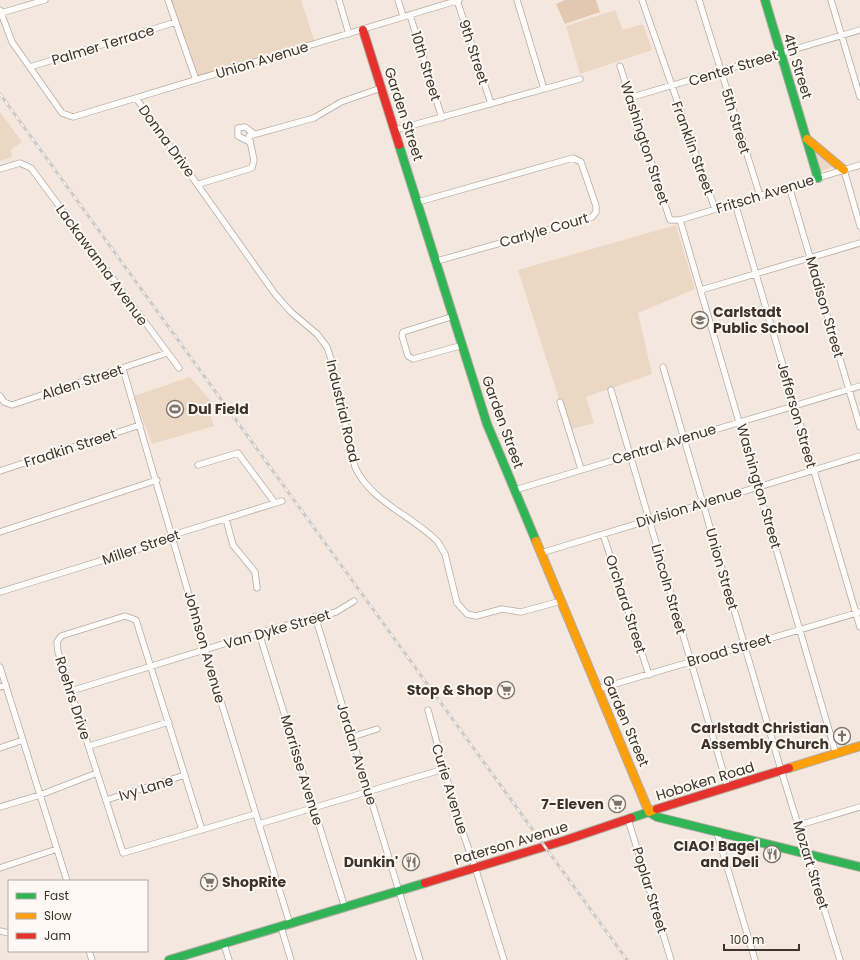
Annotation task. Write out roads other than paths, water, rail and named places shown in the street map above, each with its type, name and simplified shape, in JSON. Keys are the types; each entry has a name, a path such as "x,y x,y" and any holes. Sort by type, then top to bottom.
{"street":[{"path":"168,0 196,80"},
{"path":"339,0 349,34"},
{"name":"10th Street","path":"398,0 403,16"},
{"name":"Union Avenue","path":"30,67 65,115 72,117 458,0"},
{"name":"9th Street","path":"458,0 491,104"},
{"path":"517,0 544,89"},
{"name":"Franklin Street","path":"642,0 715,209"},
{"name":"5th Street","path":"699,0 760,196"},
{"name":"4th Street","path":"765,0 818,178"},
{"path":"831,0 860,97"},
{"path":"30,67 12,42 1,12 41,1"},
{"name":"10th Street","path":"410,15 442,118"},
{"name":"Palmer Terrace","path":"30,67 176,22"},
{"name":"Garden Street","path":"363,30 437,261 487,424 649,812"},
{"name":"Center Street","path":"629,98 860,30"},
{"name":"Washington Street","path":"620,66 629,98 670,220"},
{"path":"395,130 580,79"},
{"path":"199,184 252,168 254,160 249,136 314,118 341,102 381,88"},
{"name":"Donna Drive","path":"136,98 199,184"},
{"path":"250,142 238,136 238,128 245,127 254,134"},
{"path":"807,139 844,170 860,226"},
{"name":"Carlyle Court","path":"418,202 573,158 581,162 596,206 596,212 592,217 437,261"},
{"name":"Lackawanna Avenue","path":"0,169 16,163 24,163 32,168 179,368"},
{"name":"Fritsch Avenue","path":"670,220 680,220 860,165"},
{"name":"Industrial Road","path":"199,184 275,294 291,312 323,341 331,359 355,467 372,490 438,542 445,554 459,607 467,614 476,616 502,609 521,612 562,601"},
{"name":"Madison Street","path":"789,186 860,427"},
{"name":"Jefferson Street","path":"735,203 813,470 858,613 860,627"},
{"name":"Washington Street","path":"680,220 836,754"},
{"path":"701,290 860,243"},
{"path":"454,316 403,332 402,336 408,356 413,359 463,345"},
{"name":"Alden Street","path":"0,396 4,402 12,405 167,353"},
{"name":"Union Street","path":"664,367 781,770"},
{"name":"Johnson Avenue","path":"123,369 174,535 205,650 290,924"},
{"name":"Central Avenue","path":"515,490 580,469 860,386"},
{"name":"Lincoln Street","path":"611,390 728,788"},
{"path":"560,402 580,469"},
{"name":"Fradkin Street","path":"0,471 140,425"},
{"path":"198,465 238,453 275,503"},
{"name":"Division Avenue","path":"541,553 860,456"},
{"path":"0,532 157,480"},
{"name":"Miller Street","path":"0,592 139,549 174,535 282,501"},
{"path":"226,519 233,545 255,572 257,588"},
{"name":"Orchard Street","path":"603,534 649,675"},
{"name":"Van Dyke Street","path":"71,691 315,616 336,612 354,601"},
{"name":"Broad Street","path":"598,689 858,613"},
{"name":"Roehrs Drive","path":"202,830 138,623 133,617 125,616 64,634 58,639 56,646 123,853 202,830 256,814"},
{"name":"Jordan Avenue","path":"315,616 420,960"},
{"name":"Morrisse Avenue","path":"259,633 345,908"},
{"path":"0,667 3,686 23,740 67,880"},
{"name":"Curie Avenue","path":"428,710 458,819 475,867 504,960"},
{"path":"89,746 169,722"},
{"path":"352,737 377,729"},
{"path":"0,748 23,740"},
{"name":"Hoboken Road","path":"649,812 860,746"},
{"path":"259,824 368,790 444,770"},
{"name":"Mozart Street","path":"781,770 840,960"},
{"path":"0,807 40,795 97,773"},
{"name":"Ivy Lane","path":"106,800 185,775"},
{"path":"799,825 860,807"},
{"path":"649,812 657,817 717,833 859,866"},
{"name":"Paterson Avenue","path":"170,960 399,892 475,867 566,840 649,812"},
{"name":"Poplar Street","path":"628,819 671,960"},
{"path":"717,833 756,960"},
{"path":"0,868 57,849"},
{"path":"281,927 291,960"},
{"path":"224,944 229,960"}],"railway":[{"path":"0,94 627,960"}],"place":[{"name":"Carlstadt Public School","path":"700,320"},
{"name":"Dul Field","path":"175,409"},
{"name":"Stop & Shop","path":"506,690"},
{"name":"Carlstadt Christian Assembly Church","path":"842,736"},
{"name":"7-Eleven","path":"617,804"},
{"name":"CIAO! Bagel and Deli","path":"772,854"},
{"name":"Dunkin'","path":"411,862"},
{"name":"ShopRite","path":"209,882"}]}
